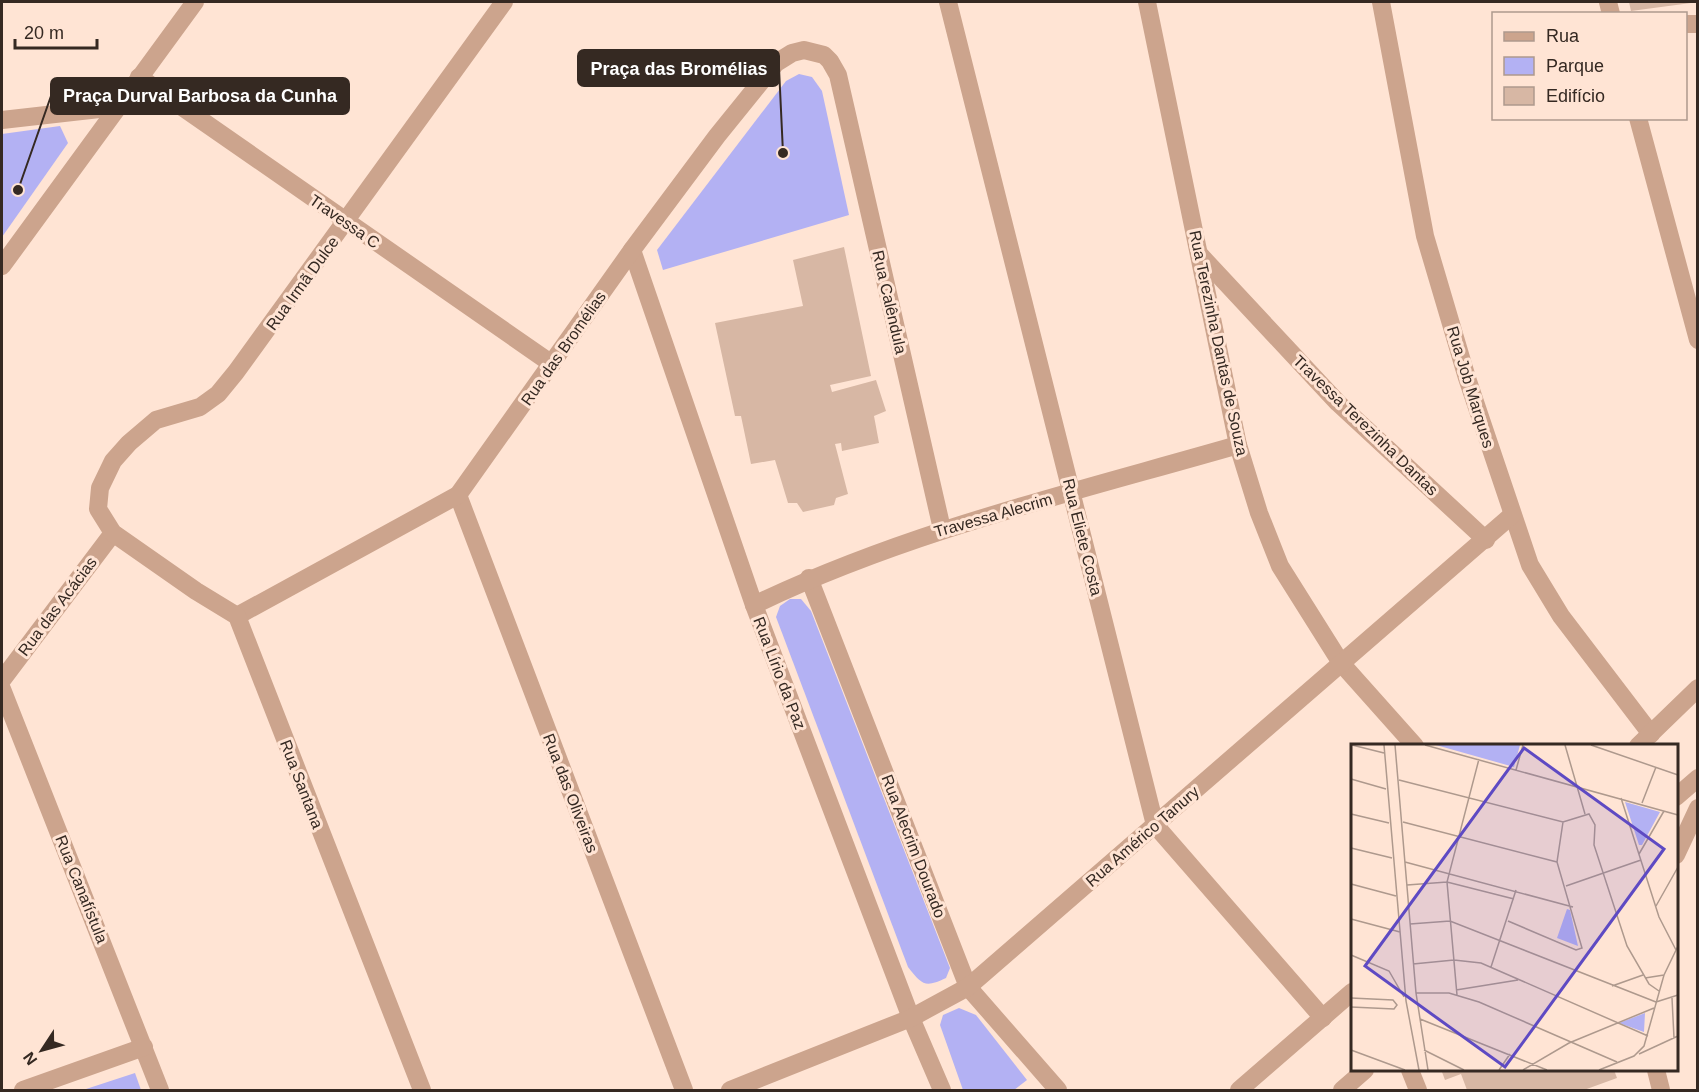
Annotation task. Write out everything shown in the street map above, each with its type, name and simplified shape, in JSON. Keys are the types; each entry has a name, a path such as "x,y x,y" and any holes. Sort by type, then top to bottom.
{"street":[{"path":"2,266 195,2"},
{"name":"Rua Irmã Dulce","path":"113,533 98,509 100,489 113,461 156,420 200,407 218,394 346,222 504,2"},
{"name":"Rua Eliete Costa","path":"948,2 1155,825 1323,1018"},
{"name":"Rua Terezinha Dantas de Souza","path":"1147,2 1238,445 1259,513 1280,566 1341,663 1413,744"},
{"name":"Rua Job Marques","path":"1381,2 1425,236 1467,378 1530,566 1645,740"},
{"name":"Rua das Bromélias","path":"237,616 458,495 632,250 717,136 776,63 792,53 810,51 830,61 838,75"},
{"name":"Rua Calêndula","path":"838,75 942,529"},
{"name":"Travessa C","path":"139,78 552,364"},
{"path":"2,120 117,107"},
{"path":"1639,120 1698,340"},
{"name":"Rua Lírio da Paz","path":"632,250 754,605 911,1018 942,1090"},
{"name":"Travessa Terezinha Dantas","path":"1200,255 1338,403 1486,540"},
{"name":"Travessa Alecrim","path":"754,605 809,578 942,529 1238,445"},
{"name":"Rua das Oliveiras","path":"458,495 684,1090"},
{"name":"Rua Américo Tanury","path":"730,1090 911,1018 968,987 1486,540 1512,515"},
{"path":"113,533 196,591 237,616"},
{"name":"Rua das Acácias","path":"2,680 113,533"},
{"name":"Rua Alecrim Dourado","path":"809,578 968,987 1058,1090"},
{"name":"Rua Santana","path":"237,616 422,1090"},
{"path":"1645,740 1698,688"},
{"name":"Rua Canafístula","path":"2,689 160,1090"},
{"path":"1678,795 1698,778"},
{"path":"1678,853 1698,808"},
{"path":"1239,1090 1351,994"},
{"path":"23,1090 144,1047"},
{"path":"1342,1090 1364,1071"},
{"path":"1410,1071 1418,1090"},
{"path":"1656,1071 1661,1090"}],"green space":[{"path":"799,74 812,77 822,91 849,215 663,270 657,250 786,81"},
{"path":"60,126 68,143 2,237 2,134"},
{"path":"790,599 801,599 811,611 950,968 946,978 939,981 924,983 908,967 776,617 780,606"},
{"path":"959,1008 976,1015 1027,1080 1014,1090 963,1090 940,1025 943,1015"},
{"path":"135,1073 141,1090 83,1090"}],"building":[{"path":"1629,2 1691,2 1691,3 1631,11"},
{"path":"844,247 871,376 830,385 832,392 876,380 886,411 874,416 879,443 842,451 841,443 835,444 848,494 836,498 834,505 803,512 797,503 788,503 775,460 751,464 741,416 735,416 715,323 803,306 793,260"},
{"path":"1614,1071 1617,1078 1584,1090 1467,1090 1461,1074 1445,1080 1442,1072"}],"place":[{"name":"Praça das Bromélias","path":"783,153"},
{"name":"Praça Durval Barbosa da Cunha","path":"18,190"}]}
